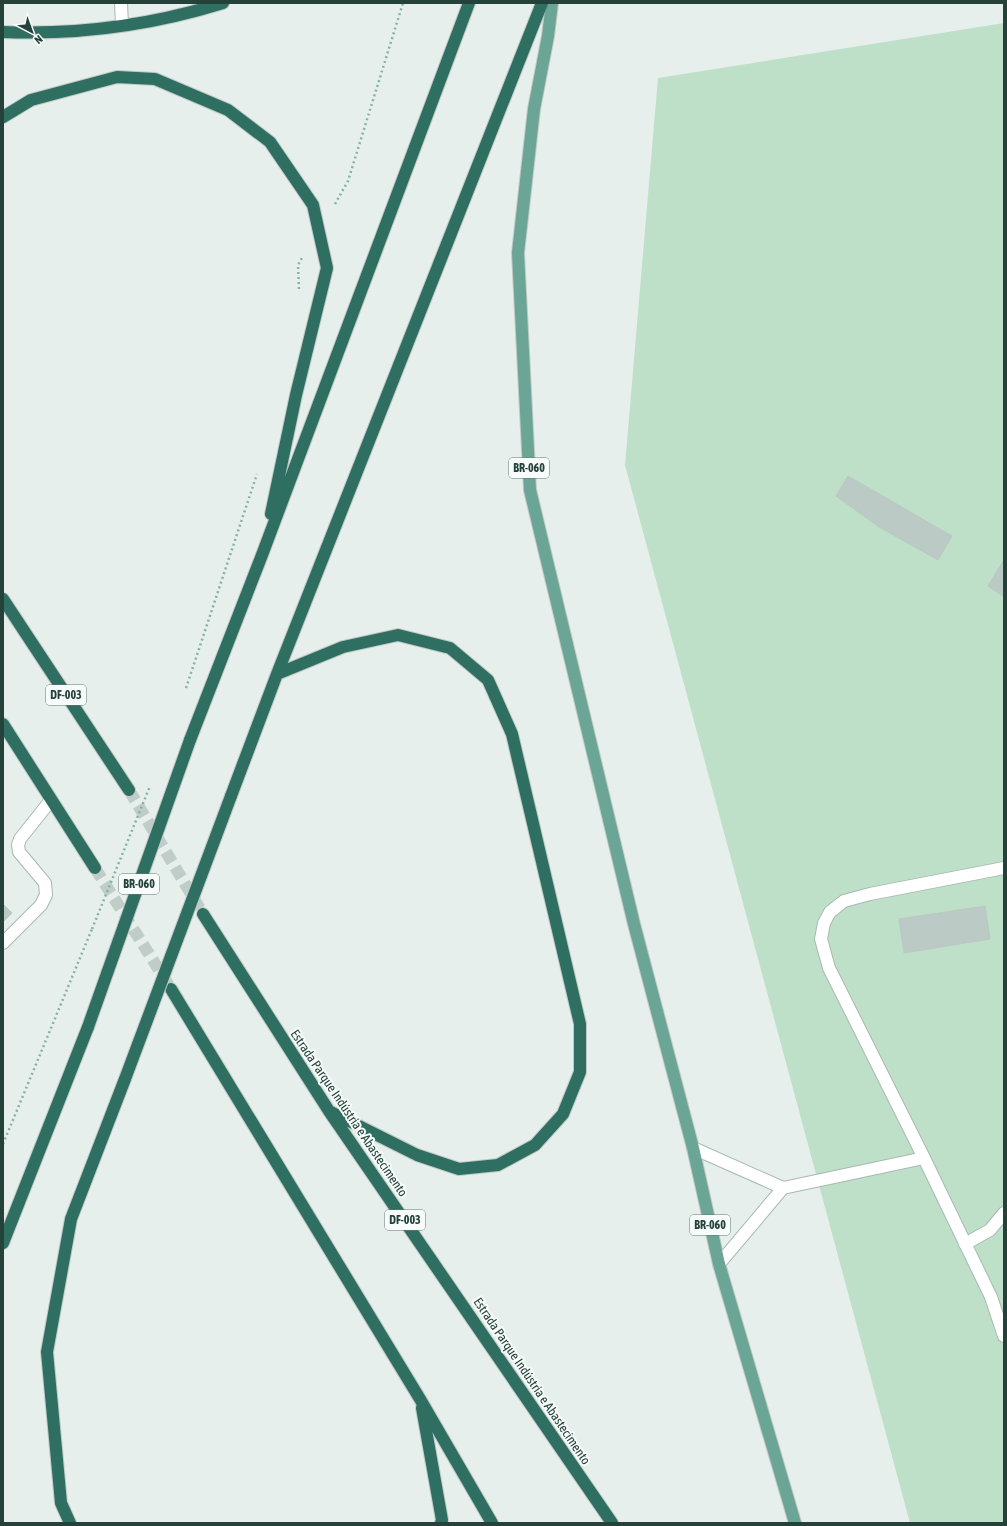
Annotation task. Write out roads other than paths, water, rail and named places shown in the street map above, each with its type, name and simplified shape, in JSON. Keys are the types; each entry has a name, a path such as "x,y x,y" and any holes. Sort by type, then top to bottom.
{"highway":[{"path":"3,32 32,34 84,31 190,13 223,3"},
{"name":"BR-060","path":"3,1243 88,1027 190,740 262,555 468,3"},
{"path":"70,1523 61,1503 47,1352 71,1219 277,674 542,3"},
{"path":"3,117 31,100 117,77 155,79 228,110 270,142 313,205 327,268 296,395 262,555"},
{"name":"DF-003","path":"3,599 129,790"},
{"path":"277,674 343,647 398,635 450,648 488,680 512,734 580,1024 580,1072 563,1114 535,1145 498,1165 459,1169 417,1155 329,1111"},
{"path":"3,724 95,868"},
{"name":"Estrada Parque Indústria e Abastecimento","path":"203,914 329,1111 612,1523"},
{"path":"171,989 420,1399 492,1523"},
{"path":"420,1399 442,1520 441,1523"}],"main road":[{"name":"BR-060","path":"552,3 548,36 534,109 518,254 530,490 634,924 693,1148 719,1264 795,1523"}],"street":[{"path":"121,3 122,25"},
{"path":"3,943 41,905 46,895 45,883 19,852 18,845 20,839 51,800"},
{"path":"1004,868 870,894 844,901 830,912 824,923 821,939 829,968 924,1158 991,1297 1004,1336"},
{"path":"693,1148 783,1188 924,1158"},
{"path":"719,1264 783,1188"},
{"path":"965,1244 990,1230 1004,1213"}],"tunnel":[{"path":"129,790 203,914"},
{"path":"95,868 171,989"}]}
